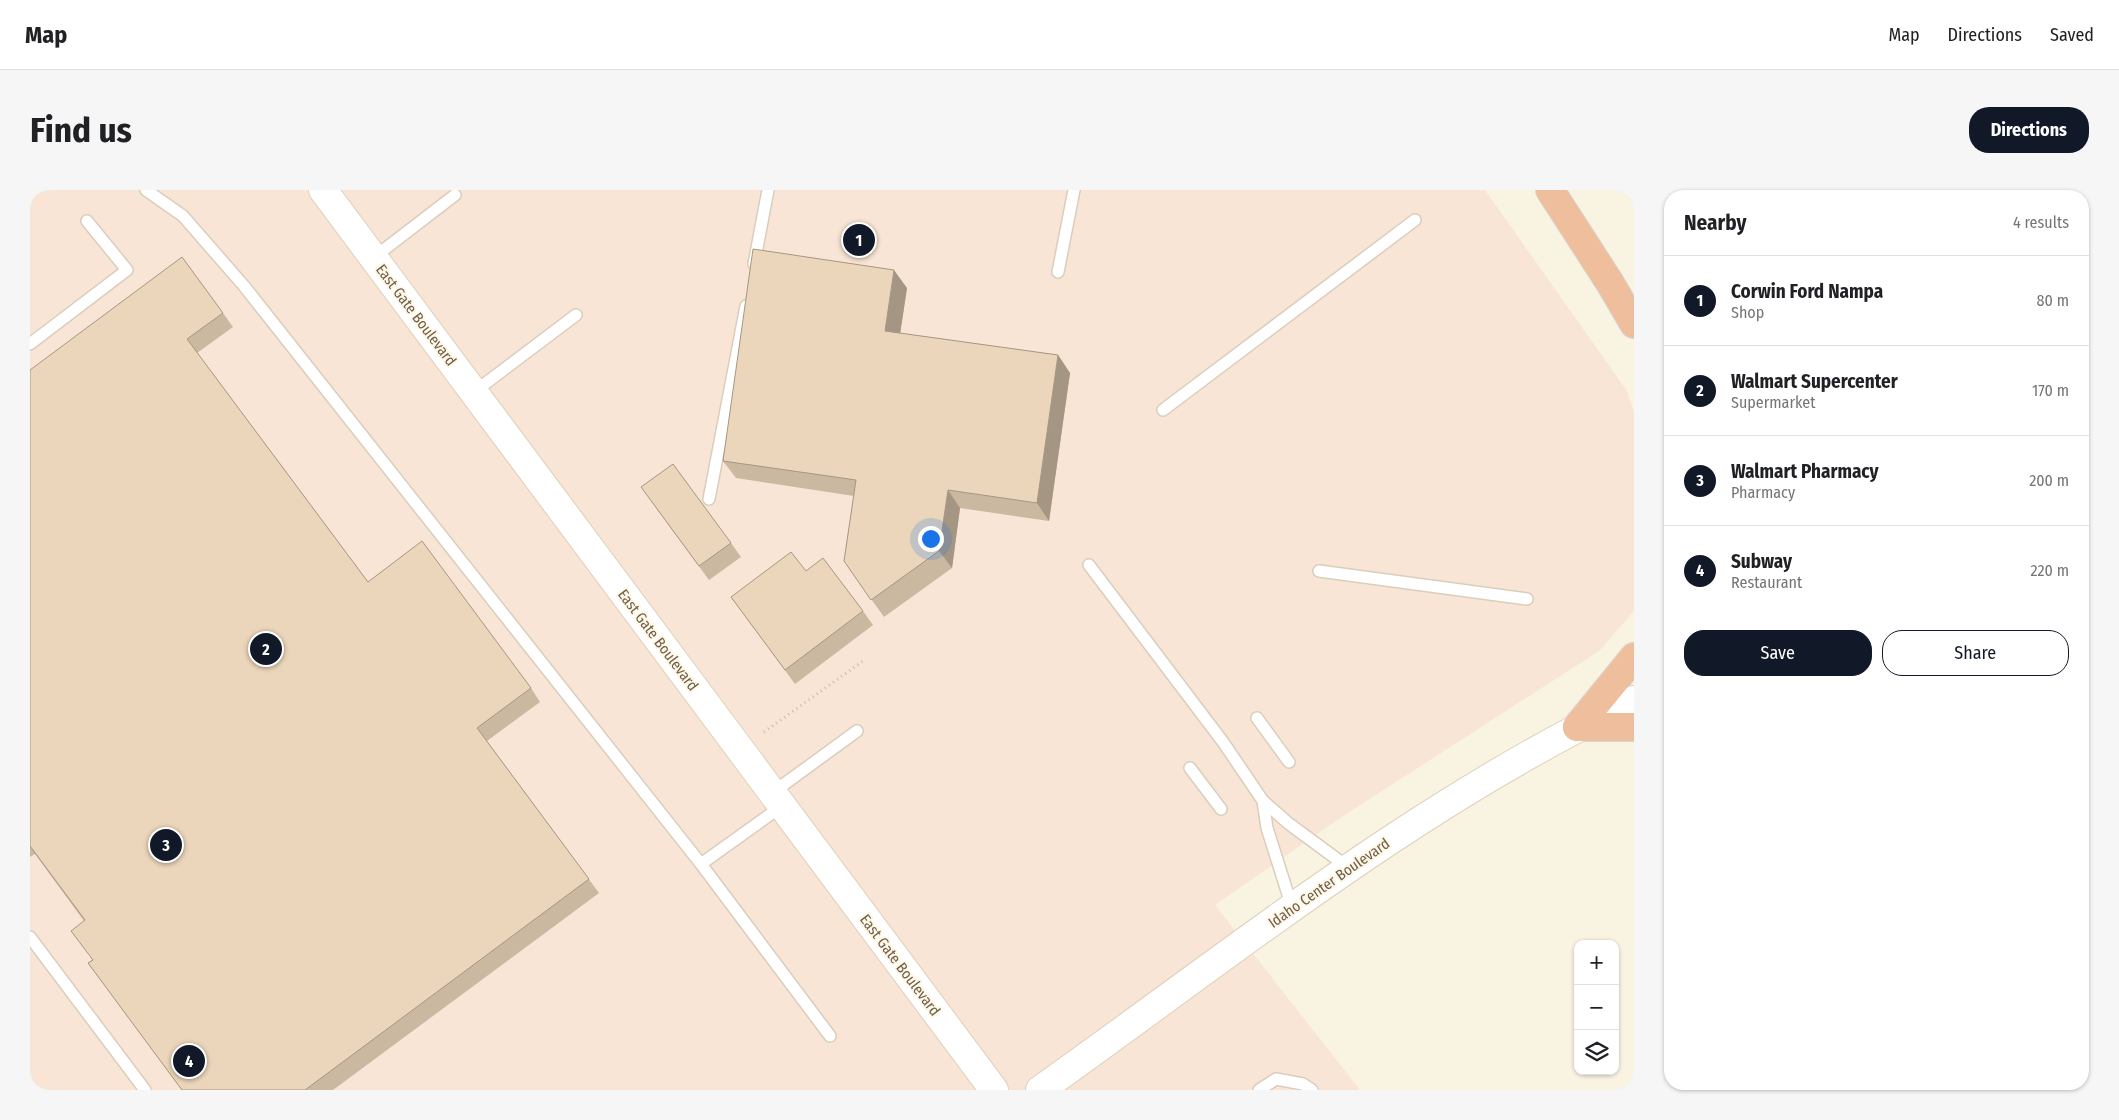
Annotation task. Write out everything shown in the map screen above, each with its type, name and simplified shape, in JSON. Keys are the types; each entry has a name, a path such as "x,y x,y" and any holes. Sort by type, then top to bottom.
{"highway":[{"path":"1550,190 1634,324"},
{"path":"1577,727 1634,657"},
{"path":"1577,727 1634,727"}],"street":[{"name":"East Gate Boulevard","path":"323,190 994,1090"},
{"name":"Idaho Center Boulevard","path":"1040,1090 1292,907 1417,821 1577,727 1634,700"}],"lane":[{"path":"146,190 183,216 244,286 702,864 830,1036"},
{"path":"752,275 768,190"},
{"path":"1058,272 1074,190"},
{"path":"374,258 455,195"},
{"path":"1163,410 1415,220"},
{"path":"30,344 127,270 87,221"},
{"path":"709,499 748,293"},
{"path":"473,392 576,315"},
{"path":"1089,564 1223,742 1263,801 1288,823 1349,868"},
{"path":"1319,572 1527,599"},
{"path":"1257,718 1289,762"},
{"path":"702,864 857,731"},
{"path":"1190,768 1221,809"},
{"path":"1263,801 1267,828 1292,907"},
{"path":"30,937 145,1090"},
{"path":"1259,1090 1276,1079 1303,1084 1312,1090"}],"path":[{"path":"764,732 863,661"}],"shaded area":[{"path":"30,190 1485,190 1627,391 1634,412 1634,611 1599,651 1337,820 1215,905 1360,1090 30,1090"}],"building":[{"path":"753,249 894,270 885,331 1058,355 1037,503 948,490 939,551 871,600 844,561 856,480 723,461"},
{"path":"182,257 223,313 187,339 368,582 422,541 531,688 477,728 589,879 305,1090 182,1090 88,963 93,960 71,931 85,920 30,846 30,370"},
{"path":"673,464 731,543 699,566 641,487"},
{"path":"791,552 806,571 823,558 863,611 785,670 731,597"}],"place":[{"name":"Corwin Ford Nampa","path":"859,240"},
{"name":"Walmart Supercenter","path":"266,649"},
{"name":"Walmart Pharmacy","path":"166,845"},
{"name":"Subway","path":"189,1061"}]}
